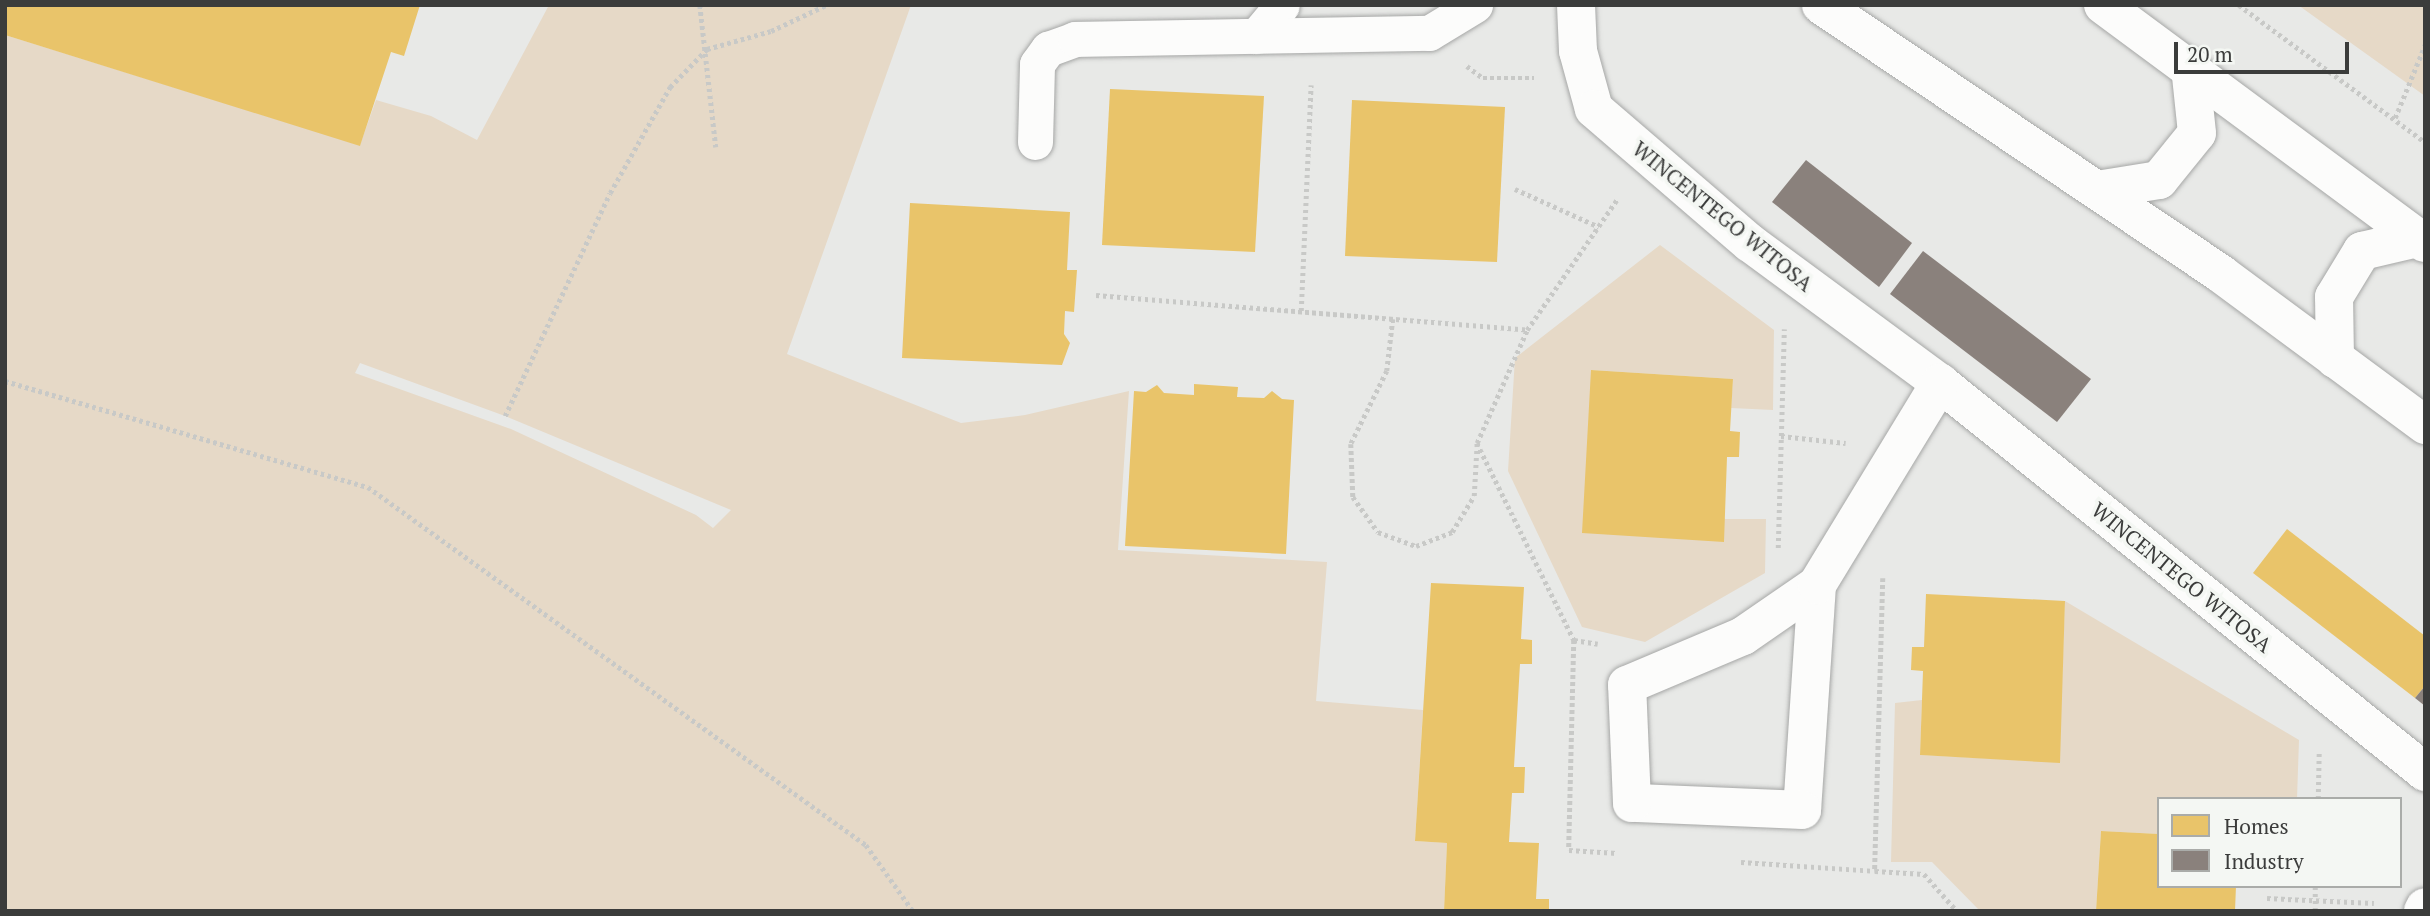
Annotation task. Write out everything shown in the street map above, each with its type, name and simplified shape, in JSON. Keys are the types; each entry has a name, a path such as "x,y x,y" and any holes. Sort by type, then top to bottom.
{"street":[{"name":"WINCENTEGO WITOSA","path":"1576,5 1578,51 1594,108 1750,243 1940,383 2425,772"},
{"path":"1821,5 2097,190 2425,425"},
{"path":"2103,5 2190,66 2421,241"},
{"path":"2097,190 2159,180 2197,133 2190,66"},
{"path":"2335,359 2334,297 2362,251 2421,241"},
{"path":"1817,585 1802,810 1632,803 1627,685 1743,636 1817,585 1940,383"}],"lane":[{"path":"1256,36 1282,5"},
{"path":"1035,142 1037,64 1048,49 1075,39 1429,33 1475,5"}],"path":[{"path":"700,5 716,148"},
{"path":"505,416 610,193 670,87 707,49 771,31 826,5"},
{"path":"2239,5 2425,142"},
{"path":"2395,118 2425,45"},
{"path":"1464,63 1483,78 1538,78"},
{"path":"1301,311 1311,75"},
{"path":"1516,189 1599,227"},
{"path":"1393,319 1387,371 1352,444 1353,497 1378,532 1416,545 1452,532 1474,496 1477,443 1527,330 1618,198"},
{"path":"1096,295 1527,330"},
{"path":"1778,555 1784,325"},
{"path":"5,381 368,487 866,845 913,911"},
{"path":"1477,443 1574,640 1611,647"},
{"path":"1883,568 1875,871 1924,874 1957,911"},
{"path":"2318,797 2319,743"},
{"path":"2315,888 2315,911"},
{"path":"2267,898 2384,903"}],"shaded area":[{"path":"549,5 911,5 787,354 961,423 1025,415 1129,391 1118,550 1327,562 1316,701 1423,710 1415,841 1447,843 1444,911 5,911 5,35 360,145 376,100 431,116 477,140","holes":["360,363 505,416 731,510 713,528 696,515 511,429 355,373"]},
{"path":"2298,5 2425,5 2425,96"},
{"path":"1660,245 1774,330 1773,410 1731,408 1733,379 1592,370 1725,519 1766,519 1765,573 1645,642 1582,627 1508,471 1515,358"},
{"path":"2065,601 2299,740 2297,797 2157,797 2157,834 2101,831 2096,911 1980,911 1932,862 1891,862 1895,703 1922,700 1920,755 2059,762"}],"building: Homes":[{"path":"5,5 420,5 404,56 391,52 360,146 5,35"},
{"path":"1110,89 1264,96 1255,252 1102,245"},
{"path":"1352,100 1505,107 1497,262 1345,256"},
{"path":"910,203 1070,212 1067,270 1077,270 1074,312 1065,311 1064,334 1070,343 1062,365 902,358"},
{"path":"1591,370 1733,379 1730,431 1740,432 1739,457 1727,457 1724,542 1582,533"},
{"path":"1194,384 1238,387 1237,397 1264,398 1272,391 1282,399 1294,400 1286,554 1125,546 1134,391 1146,392 1157,385 1164,393 1194,395"},
{"path":"2287,529 2425,636 2425,686 2415,698 2253,573"},
{"path":"1431,583 1524,587 1521,639 1532,640 1532,664 1520,664 1514,767 1525,767 1524,793 1512,793 1509,842 1539,843 1536,899 1549,899 1549,911 1444,911 1447,843 1415,841"},
{"path":"1926,594 2065,601 2060,763 1920,755 1923,671 1911,670 1912,647 1924,647"},
{"path":"2101,831 2157,834 2157,888 2236,888 2235,911 2096,911"}],"building: Industry":[{"path":"1806,160 1912,243 1879,287 1772,202"},
{"path":"1923,251 2091,379 2057,422 1890,294"},
{"path":"2425,686 2425,706 2415,698"}]}
